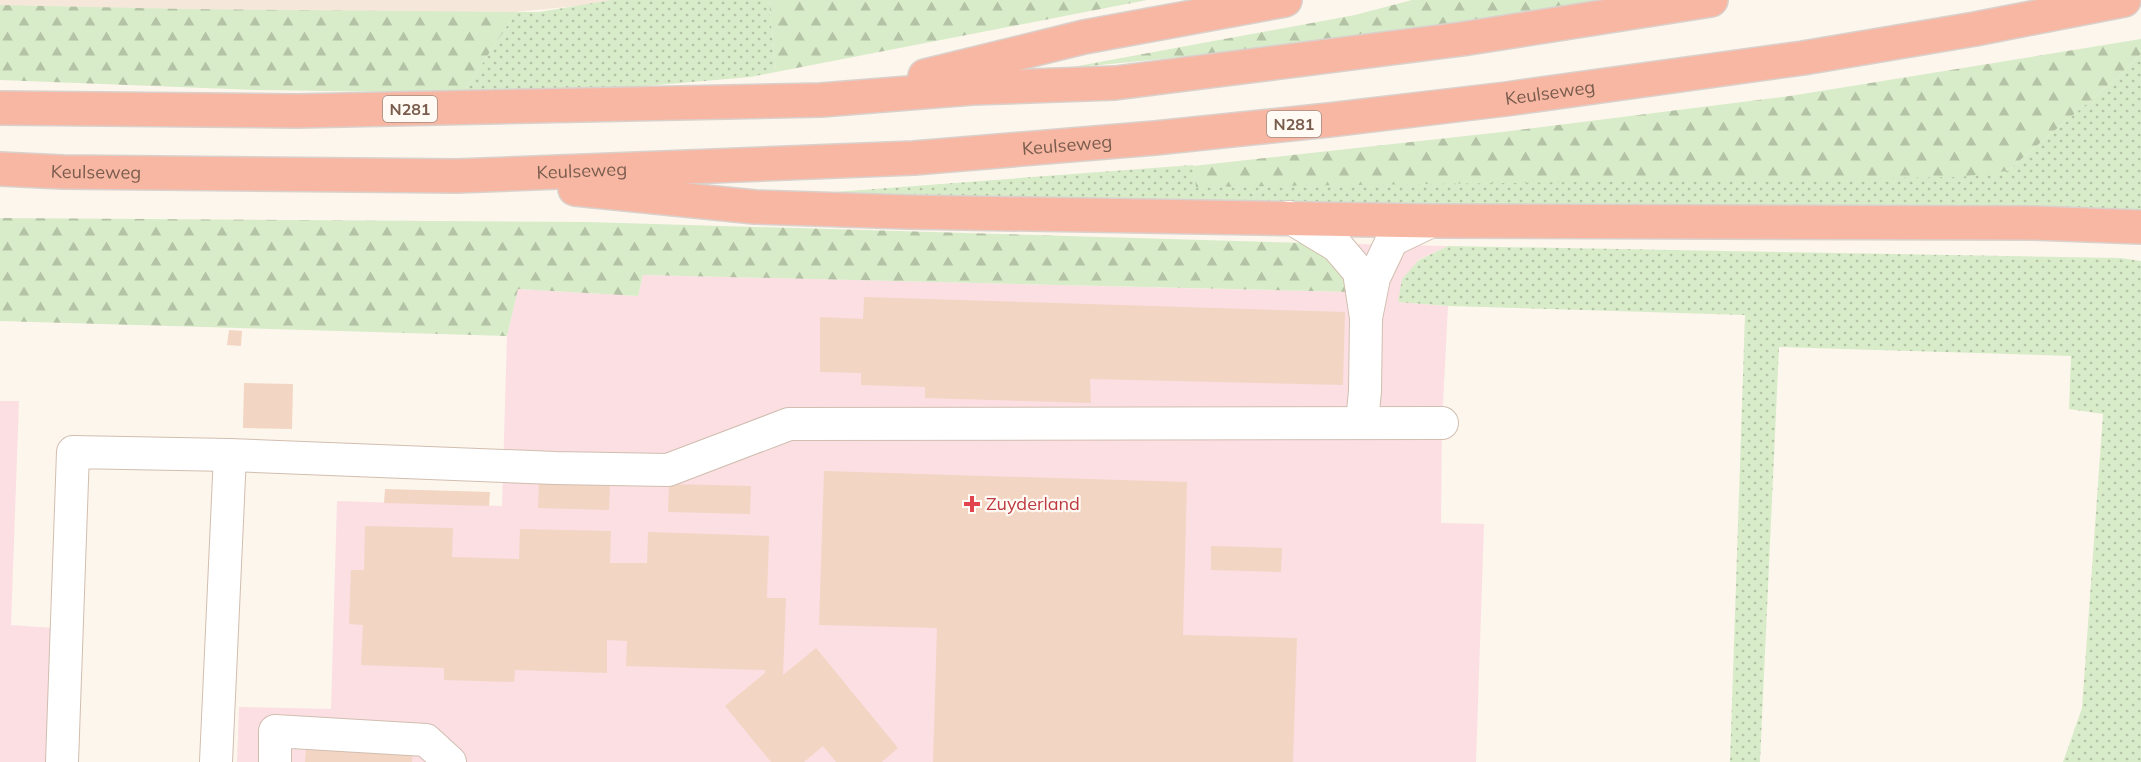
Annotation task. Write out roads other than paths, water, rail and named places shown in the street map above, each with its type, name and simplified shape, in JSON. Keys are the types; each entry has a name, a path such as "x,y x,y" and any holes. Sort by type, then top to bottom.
{"highway":[{"name":"N281","path":"821,100 1084,38 1285,0"},
{"name":"N281","path":"0,108 296,111 821,100 972,88 1115,83 1462,39 1711,0"},
{"name":"Keulseweg","path":"0,169 63,172 457,176 914,158 1329,120 1506,99 1803,58 1975,29 2124,0"},
{"name":"N281","path":"457,176 755,207 919,213 1432,220 2034,223 2135,229"}],"lane":[{"path":"1289,218 1337,246 1359,272 1366,318 1365,391 1362,422"},
{"path":"1366,318 1374,278 1392,240 1432,220"},
{"path":"62,762 73,452 668,470 789,424 1442,423"},
{"path":"216,762 230,455"},
{"path":"275,762 275,731 426,740 450,762"}],"place":[{"name":"Zuyderland","path":"972,504"}]}
